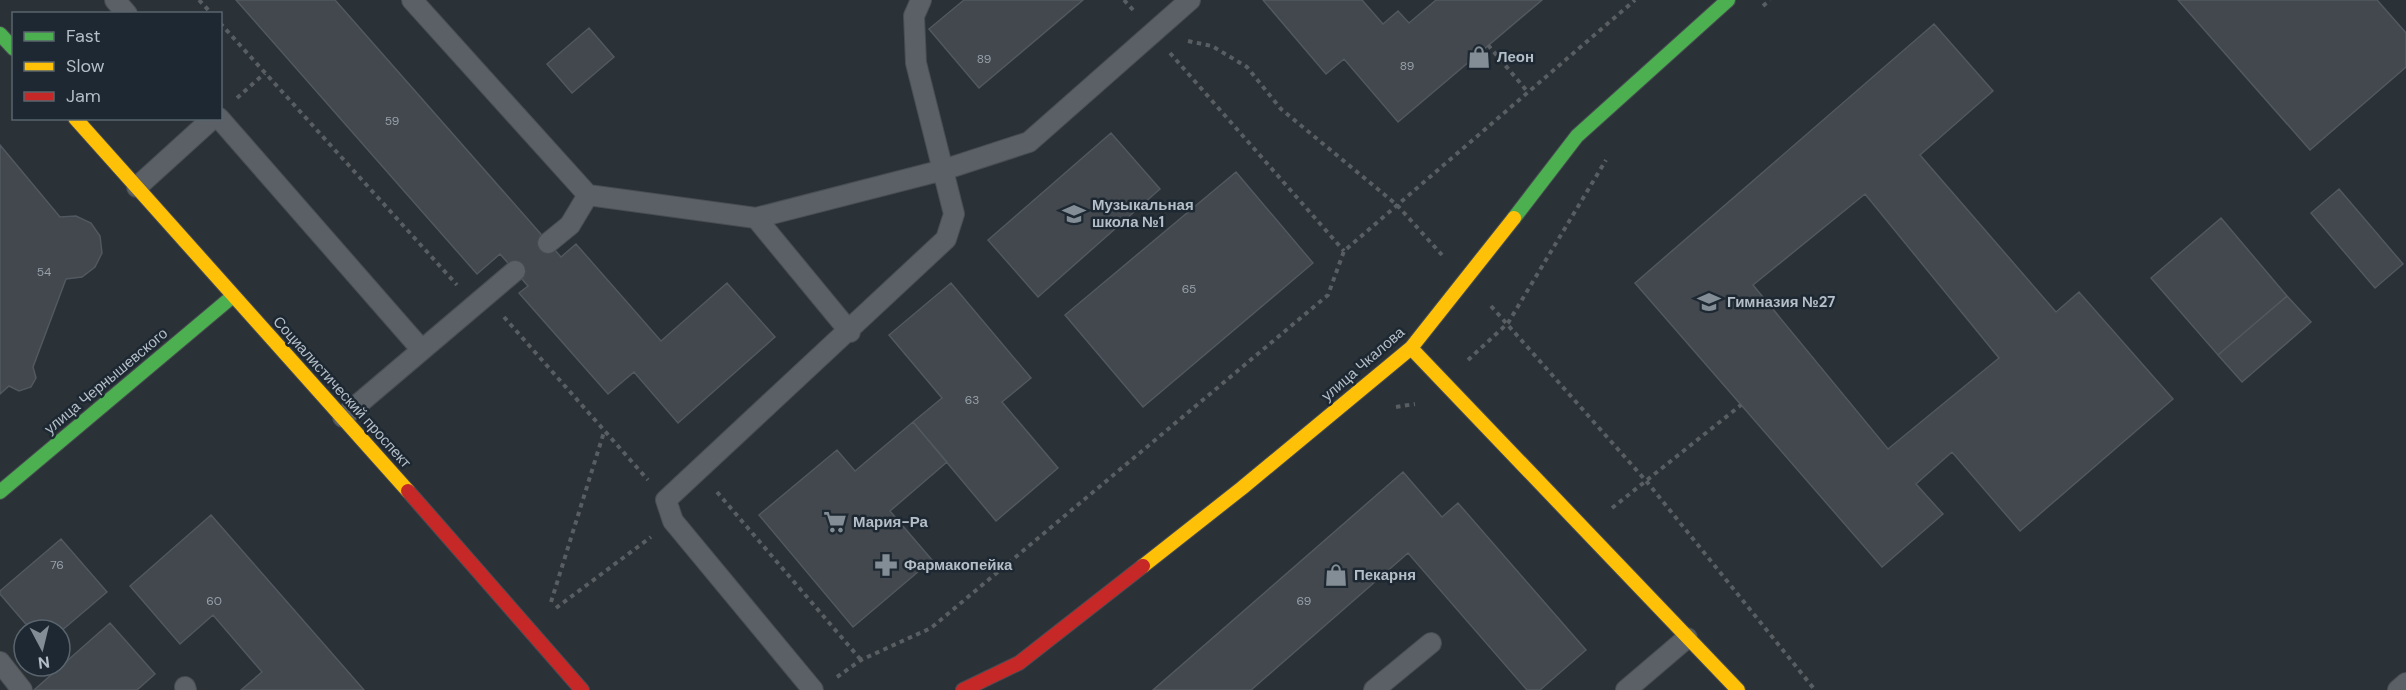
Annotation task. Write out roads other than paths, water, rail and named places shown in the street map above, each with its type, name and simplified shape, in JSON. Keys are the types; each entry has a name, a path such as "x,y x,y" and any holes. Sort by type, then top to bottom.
{"street":[{"name":"улица Чкалова","path":"967,689 1019,663 1242,488 1410,348 1466,281 1577,136 1728,0"},
{"path":"0,34 12,47"},
{"name":"Социалистический проспект","path":"77,120 343,417 582,690"},
{"name":"улица Чернышевского","path":"0,492 233,296"},
{"path":"1410,348 1738,690"}],"lane":[{"path":"115,0 125,12"},
{"path":"412,0 588,195 756,218 943,170 1029,142 1190,0"},
{"path":"813,690 673,521 666,501 850,332 946,239 954,214 916,63 914,16 921,0"},
{"path":"224,111 421,350"},
{"path":"136,187 211,120"},
{"path":"548,243 570,225 588,195"},
{"path":"756,218 850,332"},
{"path":"343,417 514,271"},
{"path":"1626,690 1687,638"},
{"path":"1374,690 1431,643"},
{"path":"0,662 22,690"},
{"path":"2398,690 2406,683"}],"place":[{"name":"Леон","path":"1479,57"},
{"name":"Музыкальная школа №1","path":"1074,214"},
{"name":"Гимназия №27","path":"1709,302"},
{"name":"Мария-Ра","path":"835,522"},
{"name":"Фармакопейка","path":"886,565"},
{"name":"Пекарня","path":"1336,575"}]}
